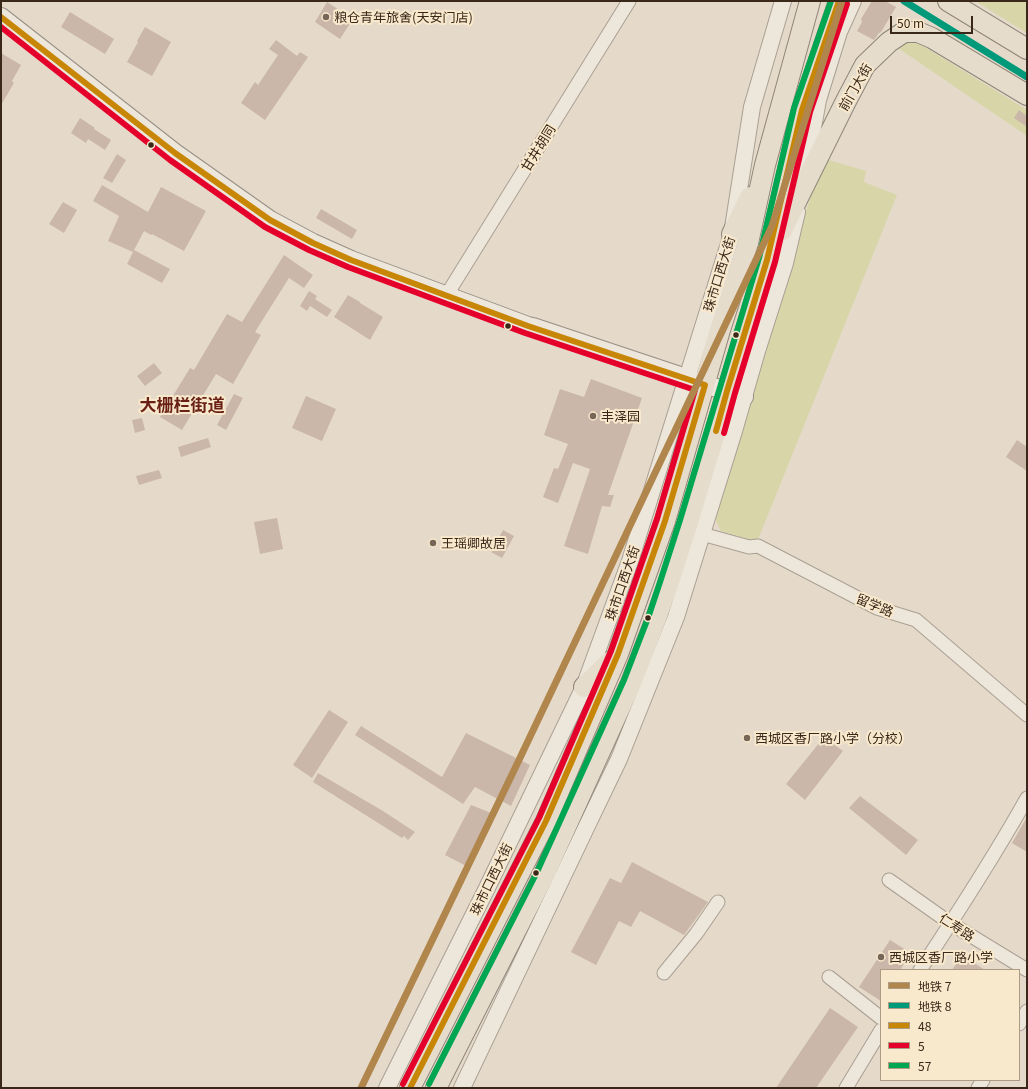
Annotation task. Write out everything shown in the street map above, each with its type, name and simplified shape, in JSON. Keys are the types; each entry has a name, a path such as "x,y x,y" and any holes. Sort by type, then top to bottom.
{"main road":[{"name":"珠市口西大街","path":"410,1088 546,821 618,654 665,521 696,381 720,330 748,243 765,165 810,1"},
{"path":"436,1088 543,876 631,683 668,585 716,431 735,394 802,110 839,1"},
{"path":"948,1 1027,49"},
{"path":"1,17 175,152 270,220 313,243 351,260 528,326 735,394"},
{"name":"前门大街","path":"801,192 865,65 889,42 904,32 918,32 932,38 1027,95"},
{"path":"767,260 801,192 802,110"},
{"path":"732,234 765,165"},
{"path":"584,687 618,654"}],"street":[{"name":"甘井胡同","path":"446,296 629,1"},
{"name":"珠市口西大街","path":"387,1088 487,888 584,687 696,381 732,234 752,107 783,1"},
{"path":"462,1088 619,759 676,618 734,431 735,394 757,351 785,263 801,192 818,100 839,32 853,1"},
{"name":"留学路","path":"702,534 748,547 758,546 876,608 916,620 1027,714"},
{"path":"921,969 1013,824 1027,798"},
{"name":"仁寿路","path":"889,880 950,923 1027,970"},
{"path":"664,973 696,934 718,902"},
{"path":"829,977 880,1017"},
{"path":"1020,1022 1027,1011"},
{"path":"846,1088 880,1032"}],"shaded area":[{"path":"975,1 1027,1 1027,33"},
{"path":"908,42 923,46 1027,110 1027,136 895,46"},
{"path":"822,158 866,171 864,182 897,195 757,542 721,531 714,517"}],"building":[{"path":"872,1 885,1 896,7 881,32 874,40 857,31 862,22 861,19"},
{"path":"327,2 353,19 340,39 315,22"},
{"path":"70,12 114,39 105,54 61,27"},
{"path":"145,27 171,42 152,76 127,62"},
{"path":"276,40 297,56 300,52 308,57 265,120 241,103 255,82 258,85 278,55 269,49"},
{"path":"1,53 21,65 12,81 14,83 1,105"},
{"path":"1019,110 1027,116 1027,127 1014,118"},
{"path":"80,118 111,140 105,150 88,139 86,143 71,133"},
{"path":"117,154 126,160 112,183 103,178"},
{"path":"102,185 148,212 161,187 206,211 184,251 144,231 133,252 108,241 119,216 93,201"},
{"path":"63,202 77,210 64,233 49,224"},
{"path":"321,209 357,230 352,239 316,218"},
{"path":"134,250 170,269 162,283 127,264"},
{"path":"284,255 313,275 304,288 289,278 255,332 261,335 233,384 216,374 182,430 160,417 190,368 194,370 227,314 242,322"},
{"path":"309,291 317,296 315,299 332,310 327,317 310,306 307,311 300,306"},
{"path":"348,295 383,317 370,340 334,317"},
{"path":"154,363 162,373 145,386 137,376"},
{"name":"丰泽园","path":"591,379 642,398 608,495 614,495 610,507 602,506 588,554 564,546 590,469 573,463 558,503 543,497 554,468 558,469 568,444 544,435 560,389 584,397"},
{"path":"234,394 243,398 226,430 217,425"},
{"path":"306,396 336,409 322,441 292,428"},
{"path":"142,418 145,430 135,433 132,420"},
{"path":"208,438 211,447 181,457 178,447"},
{"path":"1017,440 1027,447 1027,471 1006,457"},
{"path":"159,470 162,478 139,485 136,476"},
{"path":"277,518 283,549 260,554 254,522"},
{"path":"503,530 514,536 502,558 491,552"},
{"path":"329,710 348,722 312,778 293,765"},
{"path":"361,726 442,777 466,733 530,765 511,806 475,787 463,804 355,735"},
{"path":"824,737 843,751 805,800 786,784"},
{"path":"318,773 383,811 415,832 408,840 404,836 402,838 313,782"},
{"path":"860,796 918,840 906,855 849,808"},
{"path":"471,805 494,814 468,867 445,855"},
{"path":"1027,817 1027,852 1012,843"},
{"path":"632,862 708,902 684,935 640,911 631,927 619,921 596,965 571,952 610,878 621,883"},
{"path":"890,940 911,953 901,969 880,969 880,1000 859,987"},
{"path":"962,955 983,969 953,969"},
{"path":"830,1008 858,1027 816,1088 776,1088"}],"metro line":[{"name":"7","path":"361,1088 519,760 772,226 842,1"},
{"name":"8","path":"904,1 1027,77"}],"transit line":[{"name":"57","path":"429,1084 536,874 624,680 648,618 680,520 759,258 794,108 831,1"},
{"name":"48","path":"716,431 767,260 802,110 839,1"},
{"name":"5","path":"724,433 775,262 810,112 847,4"},
{"name":"48","path":"1,17 175,153 270,220 313,243 351,260 528,326 705,385 665,521 618,654 546,821 410,1088"},
{"name":"5","path":"1,27 170,160 265,227 309,250 348,267 525,333 695,390 657,519 611,651 539,818 403,1084"}],"place":[{"name":"粮仓青年旅舍(天安门店)","path":"326,17"},
{"name":"丰泽园","path":"593,416"},
{"name":"王瑶卿故居","path":"433,543"},
{"name":"西城区香厂路小学（分校）","path":"747,738"},
{"name":"西城区香厂路小学","path":"881,957"}],"district":[{"name":"大栅栏街道","path":"182,405"}]}
